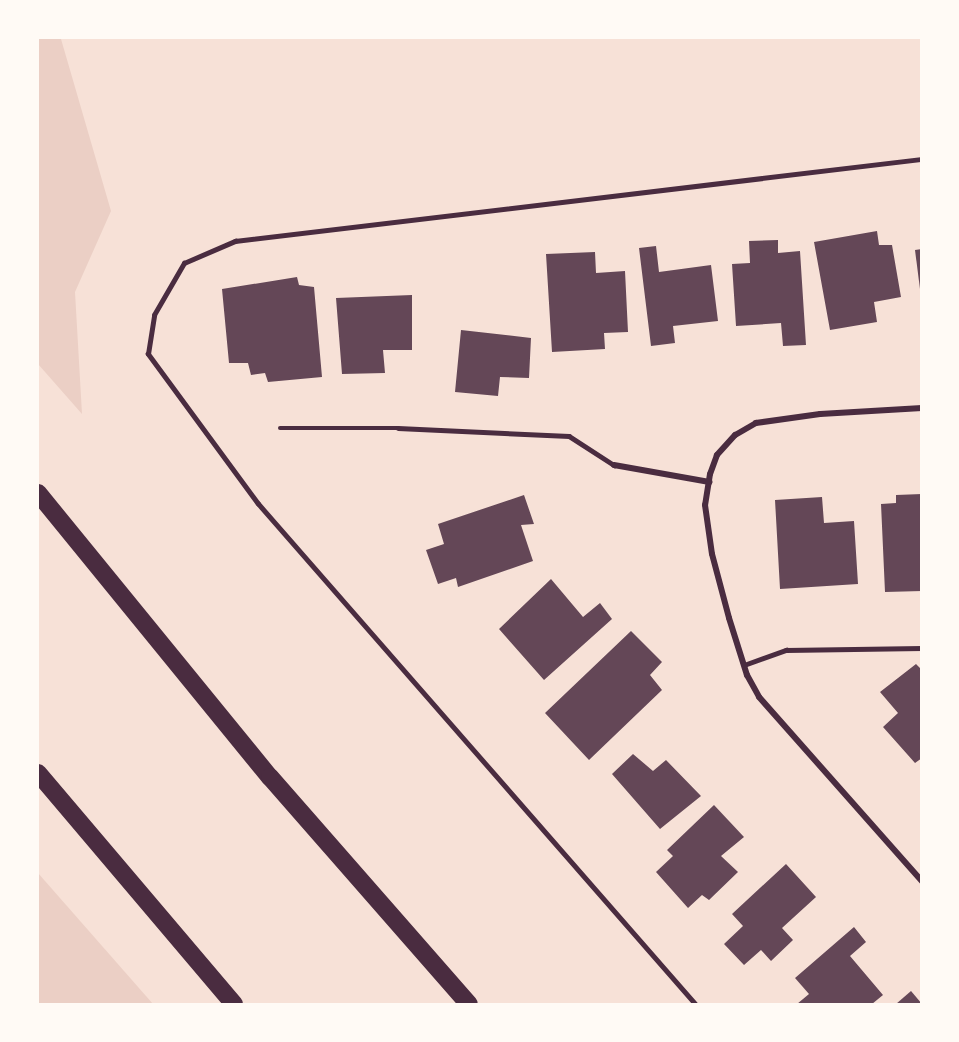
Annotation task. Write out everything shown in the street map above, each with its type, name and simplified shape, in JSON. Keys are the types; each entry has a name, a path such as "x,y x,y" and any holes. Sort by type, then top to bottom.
{"highway":[{"path":"38,493 270,777 469,1005"},
{"path":"38,773 234,1005"}],"street":[{"path":"921,408 820,414 756,423 735,435 717,455 710,474 705,505 712,554 744,665 759,698 921,881"},
{"path":"614,465 709,482"}],"lane":[{"path":"695,1005 258,504 148,354 154,315 184,263 235,241 921,159"},
{"path":"280,428 398,428 569,436 614,465"},
{"path":"744,665 786,650 921,648"}],"shaded area":[{"path":"38,38 75,38 61,39 111,211 75,292 82,414 38,364"},
{"path":"38,873 153,1004 38,1004"}],"building":[{"path":"877,231 879,245 892,245 901,297 874,302 877,322 830,330 814,242"},
{"path":"778,240 778,253 800,251 806,345 783,346 781,323 736,326 732,264 750,263 749,241"},
{"path":"656,246 659,272 711,265 718,321 673,326 675,343 651,346 639,248"},
{"path":"922,249 922,289 920,289 915,250"},
{"path":"595,252 596,273 625,271 628,332 604,333 605,349 552,352 546,254"},
{"path":"297,277 299,285 314,287 322,377 268,382 265,373 251,375 248,363 229,363 222,289"},
{"path":"412,295 412,350 383,350 385,373 342,374 336,298"},
{"path":"461,330 531,338 529,378 500,377 498,396 455,392"},
{"path":"922,494 922,591 885,592 881,504 896,503 896,495"},
{"path":"524,495 534,524 521,525 533,561 458,587 456,578 438,584 426,550 444,544 438,524"},
{"path":"822,497 824,523 854,521 858,584 780,589 775,500"},
{"path":"551,579 583,617 600,603 612,619 544,680 499,629"},
{"path":"631,631 662,662 650,675 662,690 589,760 545,713"},
{"path":"916,664 922,670 922,758 915,763 883,727 898,713 880,692"},
{"path":"633,754 653,771 666,760 701,796 660,829 612,774"},
{"path":"714,805 744,837 721,856 738,872 709,900 702,895 688,908 656,872 673,856 667,850"},
{"path":"786,864 816,897 782,928 793,940 771,961 761,950 744,965 724,944 743,926 732,914"},
{"path":"854,927 866,942 850,956 883,995 872,1004 797,1004 809,994 795,978"},
{"path":"911,991 922,1004 896,1004"}]}
